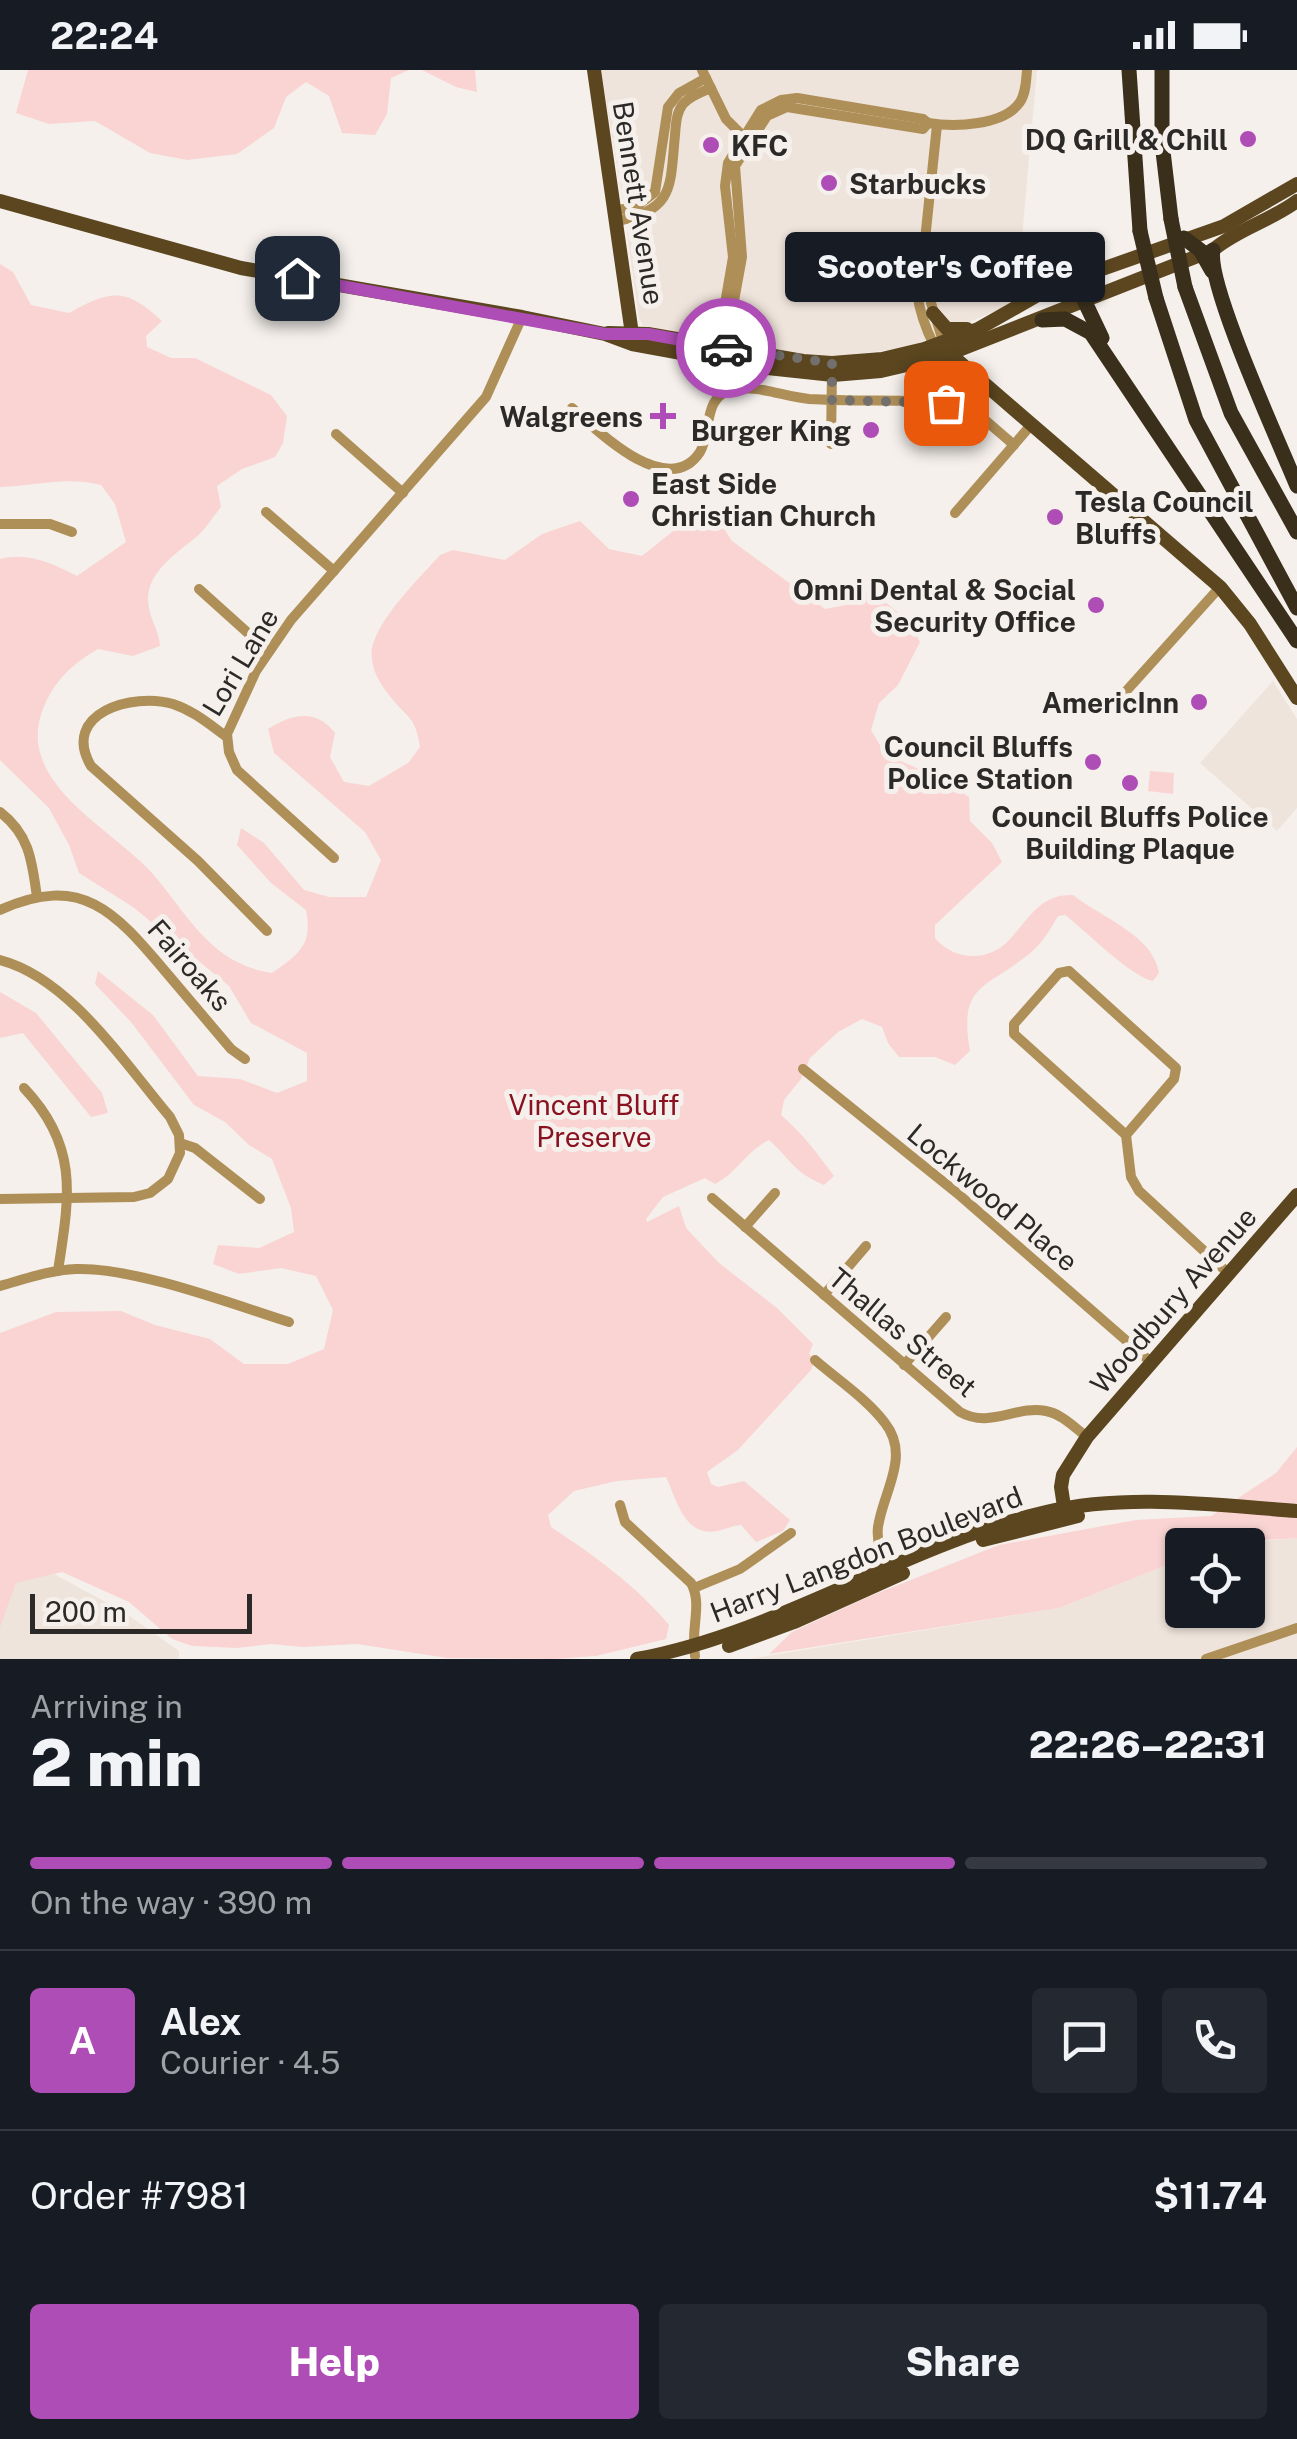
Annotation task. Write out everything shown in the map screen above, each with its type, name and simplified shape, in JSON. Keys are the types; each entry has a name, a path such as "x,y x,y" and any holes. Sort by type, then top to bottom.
{"highway":[{"path":"1129,70 1140,231 1156,298 1196,420 1297,608"},
{"path":"1162,70 1160,126 1171,219 1185,287 1231,413 1297,532"},
{"path":"1184,238 1208,252 1225,309 1297,486"},
{"path":"1074,279 1118,369"},
{"path":"1042,320 1065,319 1080,324 1091,334 1297,642"}],"main road":[{"name":"Bennett Avenue","path":"594,70 633,338"},
{"path":"991,388 973,360 981,334 1043,292 1224,226 1297,184"},
{"path":"0,201 241,268 605,334 832,369 942,349 981,334 1042,320 1208,252 1229,237 1266,223 1297,201"},
{"path":"933,313 947,328 981,334"},
{"path":"942,349 1220,587 1250,624 1297,698"},
{"path":"942,349 1009,414 1032,425"},
{"name":"Woodbury Avenue","path":"1040,1513 1050,1504 1061,1503 1054,1480 1060,1464 1297,1195"},
{"name":"Harry Langdon Boulevard","path":"637,1659 691,1654 971,1544 1071,1499 1084,1505 1113,1502 1297,1511"},
{"name":"Harry Langdon Boulevard","path":"1061,1503 1173,1504"},
{"name":"Harry Langdon Boulevard","path":"889,1574 974,1533 1040,1513"}],"street":[{"path":"721,351 742,257 734,172 745,140 767,116 787,107 922,128 992,120 1006,115 1022,98 1027,70"},
{"path":"616,216 655,192 668,108 679,94 706,79 726,119 745,140"},
{"path":"932,124 925,240 931,266 929,292 942,349"},
{"path":"925,240 918,253 917,288 922,316 942,349"},
{"name":"Lori Lane","path":"267,930 198,861 91,766 83,747 85,730 95,717 116,706 140,701 170,703 191,711 226,737 237,707 268,651 486,397 522,318"},
{"path":"831,444 832,369"},
{"path":"572,408 625,454 641,462 676,467 699,454 712,407 728,391 744,389 832,400 961,404 1014,444"},
{"path":"955,513 1032,425"},
{"path":"336,434 403,493"},
{"path":"266,512 334,571"},
{"path":"0,524 50,524 72,532"},
{"path":"1119,699 1220,587"},
{"path":"199,590 268,651"},
{"path":"226,737 237,770 334,858"},
{"path":"0,812 26,839 37,897 0,910"},
{"name":"Fairoaks","path":"37,897 78,898 114,916 146,944 232,1048 246,1059"},
{"path":"0,960 32,973 77,1008 170,1117 180,1143 172,1174 150,1193 134,1197 0,1198"},
{"path":"1126,1135 1174,1079 1176,1068 1071,972 1059,974 1014,1024 1014,1034 1126,1135 1131,1177 1139,1191 1229,1274"},
{"name":"Lockwood Place","path":"803,1069 957,1194 1152,1363"},
{"path":"24,1088 47,1114 61,1144 69,1198 58,1272"},
{"path":"180,1143 195,1148 260,1198"},
{"path":"745,1227 775,1192"},
{"name":"Thallas Street","path":"712,1198 968,1417 984,1420 1047,1411 1062,1417 1086,1437"},
{"path":"824,1295 866,1246"},
{"path":"0,1286 58,1272 89,1270 138,1278 288,1322"},
{"path":"904,1364 946,1317"},
{"path":"815,1360 884,1421 892,1434 896,1457 878,1527 889,1574"},
{"path":"620,1505 624,1522 697,1594 691,1654"},
{"path":"694,1588 740,1569 791,1533"},
{"path":"1206,1659 1297,1628"}],"shaded area":[{"path":"601,70 1037,70 1018,282 1020,301 906,348 848,355 803,356 643,326 627,232 630,225"},
{"path":"1273,681 1297,719 1297,808 1277,831 1200,763"},
{"path":"1297,1538 1297,1659 748,1659 1059,1608 1165,1566 1165,1628 1265,1628 1265,1541"},
{"path":"54,1574 124,1612 179,1651 179,1659 0,1659 0,1618 6,1580"}],"green space":[{"path":"28,70 409,70 391,78 387,114 375,135 342,133 329,96 306,82 286,97 274,128 237,154 187,160 150,153 95,121 49,124 16,113"},
{"path":"422,70 475,70 477,92 456,87"},
{"name":"Vincent Bluff Preserve","path":"0,264 13,272 31,305 69,313 107,296 138,302 162,321 146,336 147,347 171,358 195,358 271,395 287,416 283,443 275,457 242,469 217,486 221,507 155,576 148,597 160,646 133,656 98,649 80,661 53,690 43,709 38,735 42,760 54,782 153,874 203,936 233,960 272,973 302,948 308,922 306,910 271,883 237,845 241,828 264,843 304,890 329,897 366,897 381,860 365,832 274,753 268,729 303,716 328,725 335,733 330,757 344,782 369,786 408,763 420,747 416,728 378,678 373,647 386,619 440,555 453,550 505,560 542,534 580,521 609,549 642,556 698,511 717,518 732,541 825,609 846,605 867,591 898,612 916,634 920,642 898,685 879,703 871,730 886,755 945,780 969,797 970,821 992,843 1002,862 935,925 935,938 943,946 962,955 993,952 1044,903 1073,895 1125,928 1155,960 1159,973 1153,981 1121,963 1065,915 1058,916 1034,950 988,982 972,1000 967,1029 970,1051 955,1065 935,1057 899,1057 882,1027 862,1019 838,1032 810,1058 801,1079 784,1100 781,1115 834,1176 824,1185 799,1171 769,1140 715,1184 705,1178 663,1197 646,1219 647,1222 679,1206 686,1228 719,1263 777,1308 813,1344 809,1354 815,1360 811,1370 738,1450 707,1472 711,1484 718,1487 744,1481 790,1520 783,1531 756,1542 741,1525 717,1531 697,1528 683,1515 666,1477 617,1481 574,1491 548,1515 551,1527 614,1572 657,1611 669,1625 666,1639 596,1656 554,1659 447,1658 357,1644 192,1646 172,1639 129,1602 62,1572 16,1583 0,1627 0,1333 56,1312 121,1311 155,1325 210,1339 244,1364 288,1364 324,1349 333,1310 316,1276 281,1268 239,1274 213,1264 218,1245 259,1248 294,1232 291,1208 272,1159 249,1145 225,1122 194,1105 131,1022 95,984 98,971 153,1015 198,1076 240,1079 277,1093 307,1081 307,1053 251,1023 229,986 133,907 79,873 49,808 0,760 0,559 30,558 77,576 126,542 115,504 101,485 63,481 0,487"},
{"path":"1150,771 1174,773 1173,794 1148,791"},
{"path":"0,992 36,1013 102,1093 108,1113 91,1117 23,1033 0,1038"},
{"path":"1297,1447 1297,1538 1265,1540 1265,1528 1165,1528 1165,1566 1059,1608 769,1654 792,1632 999,1545 1136,1520 1211,1516 1276,1473"}],"way so far":[{"path":"726,348 832,363 832,400 946,403"}],"place":[{"name":"DQ Grill & Chill","path":"1248,139"},
{"name":"KFC","path":"711,145"},
{"name":"Starbucks","path":"829,183"},
{"name":"Scooter's Coffee","path":"946,403"},
{"name":"Walgreens","path":"663,416"},
{"name":"Burger King","path":"871,430"},
{"name":"East Side Christian Church","path":"631,499"},
{"name":"Tesla Council Bluffs","path":"1055,517"},
{"name":"Omni Dental & Social Security Office","path":"1096,605"},
{"name":"AmericInn","path":"1199,702"},
{"name":"Council Bluffs Police Station","path":"1093,762"},
{"name":"Council Bluffs Police Building Plaque","path":"1130,783"}],"route":[{"path":"297,278 605,334 648,334 726,348"}]}
